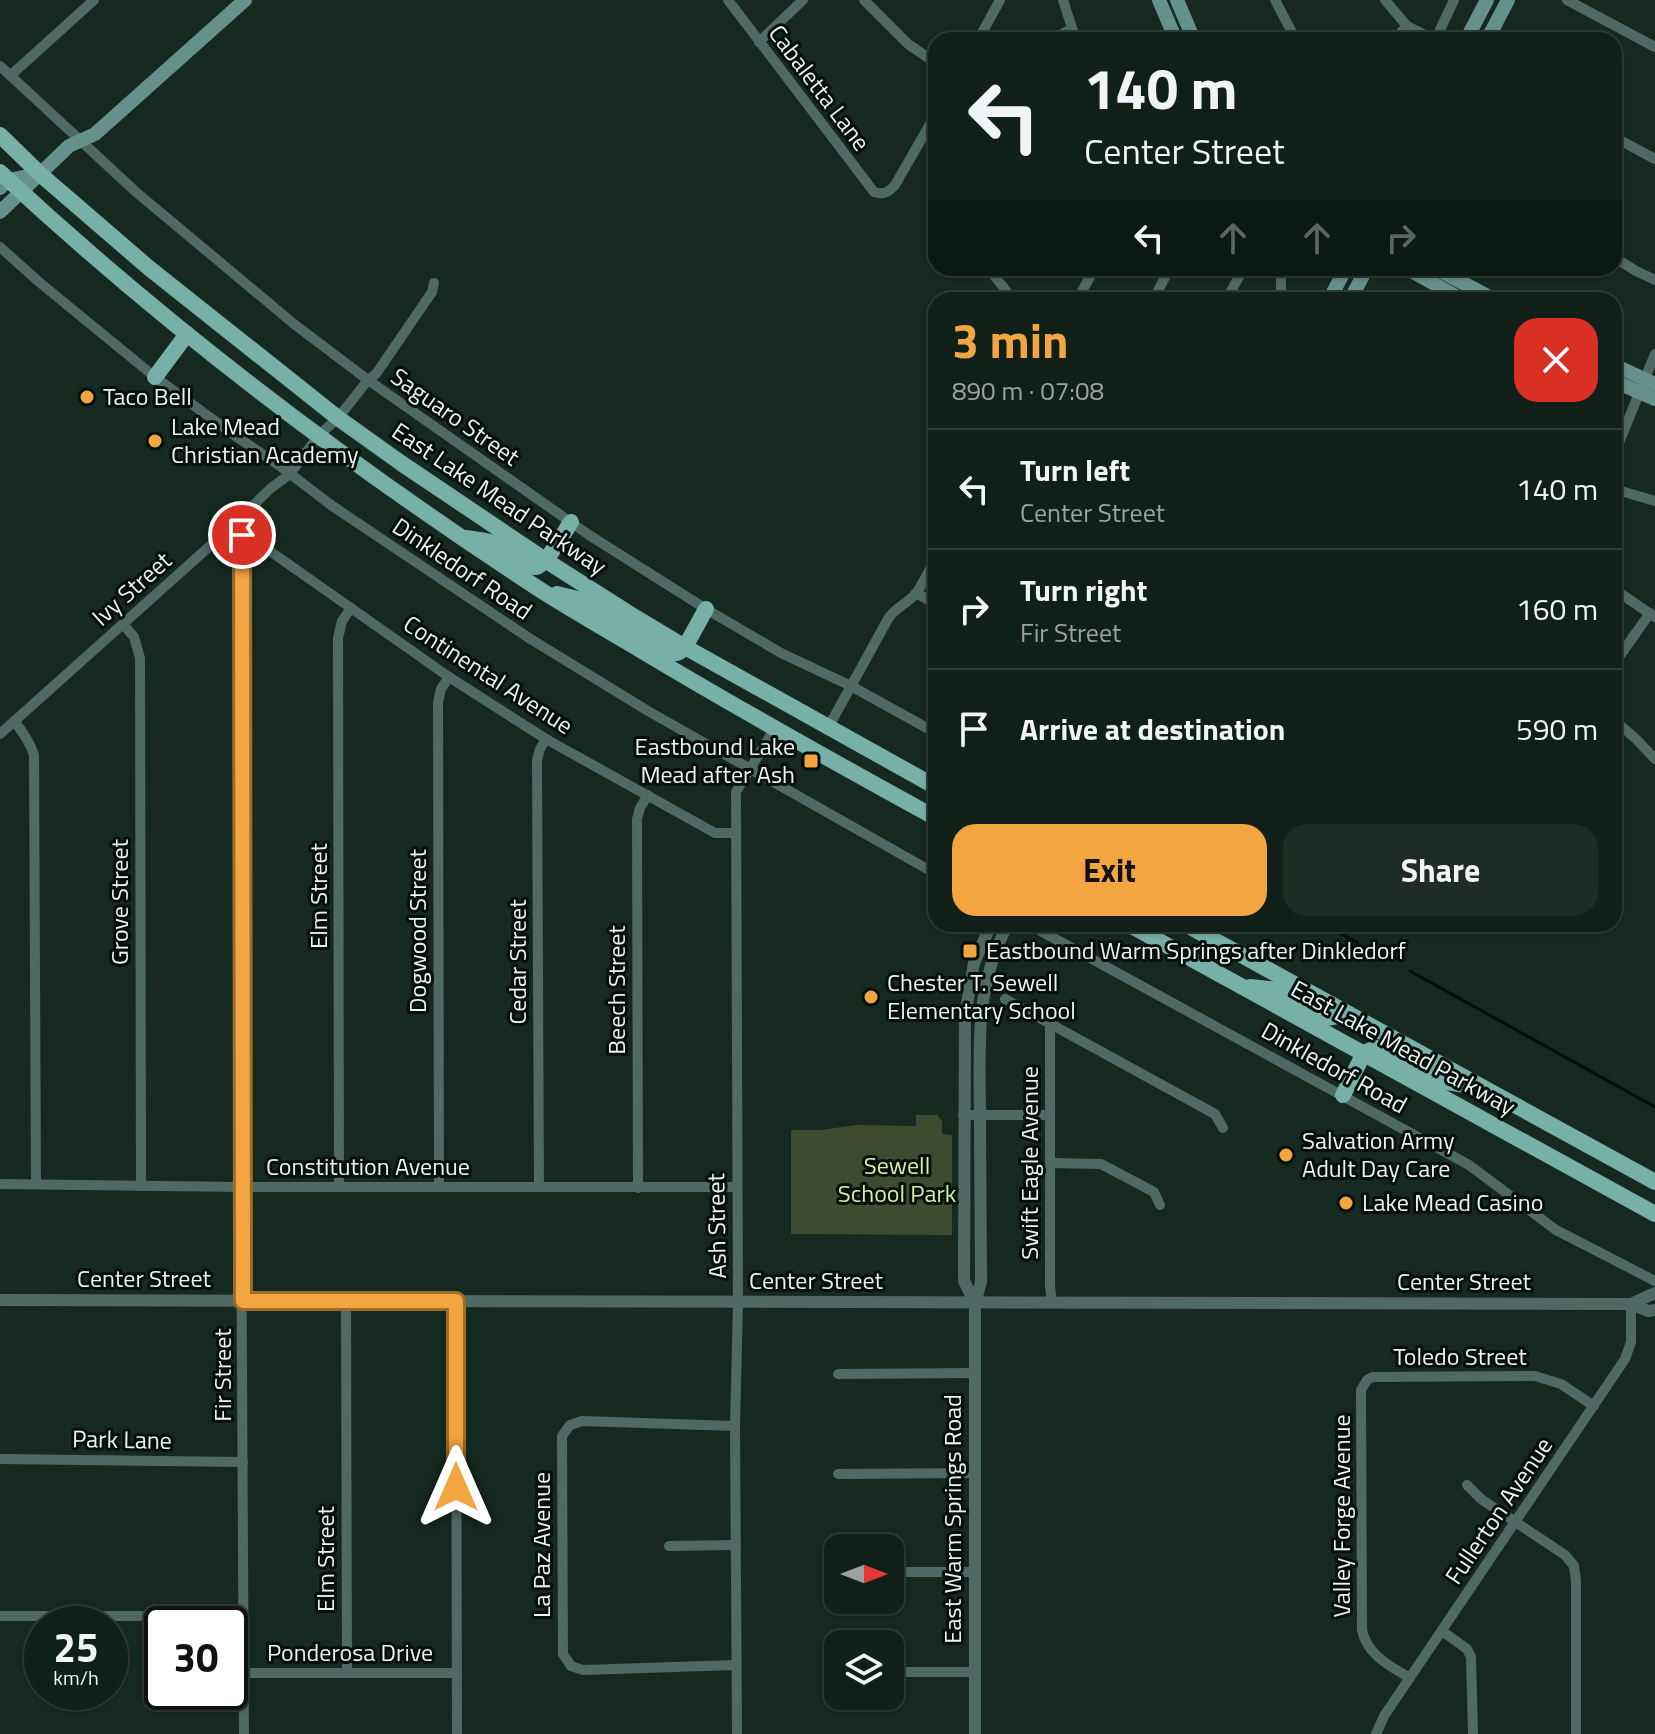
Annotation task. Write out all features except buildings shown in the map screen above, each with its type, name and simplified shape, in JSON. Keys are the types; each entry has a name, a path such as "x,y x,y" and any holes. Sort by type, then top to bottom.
{"main road":[{"path":"0,212 69,146 95,134 245,0"},
{"path":"1159,0 1173,32"},
{"path":"1177,0 1191,32"},
{"path":"1470,32 1487,0"},
{"path":"1491,32 1508,0"},
{"name":"East Lake Mead Parkway","path":"0,135 40,174 149,268 338,418 545,560 685,647 928,782"},
{"path":"3,180 40,174"},
{"name":"East Lake Mead Parkway","path":"3,180 187,334 319,435 461,537 540,590 693,682 928,814"},
{"path":"1420,276 1449,292"},
{"path":"1450,276 1480,292"},
{"path":"155,377 187,334"},
{"path":"1622,370 1646,385 1655,399"},
{"path":"1622,382 1646,385"},
{"path":"461,537 496,543 535,567 545,560 571,522"},
{"path":"540,590 586,601 670,653 681,652 706,609"},
{"name":"East Lake Mead Parkway","path":"1142,932 1655,1214"},
{"name":"East Lake Mead Parkway","path":"1200,932 1655,1182"},
{"path":"1240,987 1278,990 1328,1018 1349,1014"},
{"path":"1343,1095 1364,1053 1376,1048 1389,1052 1440,1081 1483,1088"}],"street":[{"path":"10,76 94,0"},
{"name":"Cabaletta Lane","path":"728,0 874,192 890,191 928,135"},
{"path":"759,42 803,0"},
{"path":"864,0 908,44 928,58"},
{"path":"982,32 1000,0"},
{"path":"1063,0 1073,32"},
{"path":"1275,0 1292,32"},
{"path":"1385,0 1407,26 1418,32"},
{"path":"1439,32 1454,0"},
{"path":"1567,0 1655,47"},
{"path":"1401,32 1407,26"},
{"name":"Saguaro Street","path":"0,66 136,192 294,324 368,380 571,522 706,609 781,653 851,686 928,729"},
{"path":"1622,141 1655,159"},
{"name":"Dinkledorf Road","path":"0,247 155,377 331,505 529,638 648,711 928,870"},
{"path":"1622,262 1655,280"},
{"name":"Ivy Street","path":"0,734 290,474 319,435 376,374 432,292 434,283"},
{"path":"1622,438 1646,385 1655,354"},
{"path":"1622,491 1655,501"},
{"name":"Continental Avenue","path":"230,528 267,549 449,677 546,739 715,833 736,833"},
{"name":"Fir Street","path":"242,535 244,1606"},
{"path":"829,726 894,609 916,593 928,571"},
{"path":"916,593 928,600"},
{"path":"1622,594 1652,615 1622,654"},
{"name":"Elm Street","path":"339,1187 338,638 342,621 351,608"},
{"name":"Grove Street","path":"123,624 134,637 140,658 141,1186"},
{"name":"Dogwood Street","path":"439,1187 438,702 441,689 449,677"},
{"path":"14,721 31,745 34,755 36,1184"},
{"path":"1622,727 1655,759"},
{"name":"Ash Street","path":"737,1734 736,792 775,728"},
{"name":"Cedar Street","path":"539,1187 537,760 546,739"},
{"name":"Beech Street","path":"638,1188 637,819 648,795"},
{"name":"East Warm Springs Road","path":"975,1303 964,1281 965,1016 974,963 988,932"},
{"name":"East Warm Springs Road","path":"975,1734 974,1373 975,1303 981,1282 980,1017 983,993 1004,932"},
{"name":"Dinkledorf Road","path":"1043,932 1469,1165 1556,1230 1655,1281"},
{"path":"1005,999 1215,1114 1223,1128"},
{"name":"Swift Eagle Avenue","path":"1050,1023 1052,1303"},
{"path":"963,1115 1049,1115"},
{"path":"1050,1163 1101,1164 1154,1192 1160,1205"},
{"name":"Constitution Avenue","path":"0,1184 736,1187"},
{"name":"Center Street","path":"1631,1304 1655,1293"},
{"name":"Center Street","path":"0,1300 1631,1304 1648,1311 1655,1310"},
{"name":"Elm Street","path":"346,1301 347,1673"},
{"path":"456,1301 457,1734"},
{"name":"Fullerton Avenue","path":"1376,1734 1384,1716 1625,1359 1631,1342 1631,1304"},
{"path":"838,1374 974,1373"},
{"name":"Toledo Street","path":"1367,1380 1372,1377 1535,1376 1561,1384 1594,1406"},
{"name":"Valley Forge Avenue","path":"1367,1380 1361,1390 1362,1630 1364,1641 1378,1658 1410,1678"},
{"name":"La Paz Avenue","path":"735,1426 582,1421 570,1425 562,1436 562,1494 563,1654 571,1666 583,1670 736,1665"},
{"name":"Park Lane","path":"0,1459 243,1462"},
{"path":"838,1474 975,1473"},
{"path":"1467,1485 1481,1499 1565,1555 1574,1566 1576,1734"},
{"path":"669,1546 736,1545"},
{"path":"904,1572 975,1572"},
{"path":"0,1616 144,1616"},
{"path":"1442,1631 1467,1649 1471,1657 1473,1734"},
{"path":"904,1672 975,1672"},
{"name":"Ponderosa Drive","path":"248,1673 457,1673"},
{"name":"Fir Street","path":"244,1710 244,1734"}],"green space":[{"name":"Sewell School Park","path":"916,1115 937,1115 942,1121 942,1134 952,1135 952,1235 791,1234 791,1130 856,1125 916,1126"}],"waterway":[{"path":"1338,932 1358,943"},
{"path":"1410,971 1655,1107"}],"place":[{"name":"Taco Bell","path":"87,397"},
{"name":"Lake Mead Christian Academy","path":"155,441"},
{"name":"Eastbound Lake Mead after Ash","path":"811,761"},
{"name":"Eastbound Warm Springs after Dinkledorf","path":"970,951"},
{"name":"Chester T. Sewell Elementary School","path":"871,997"},
{"name":"Salvation Army Adult Day Care","path":"1286,1155"},
{"name":"Lake Mead Casino","path":"1346,1203"}],"route":[{"path":"242,535 243,1301 456,1301 456,1487"}]}
